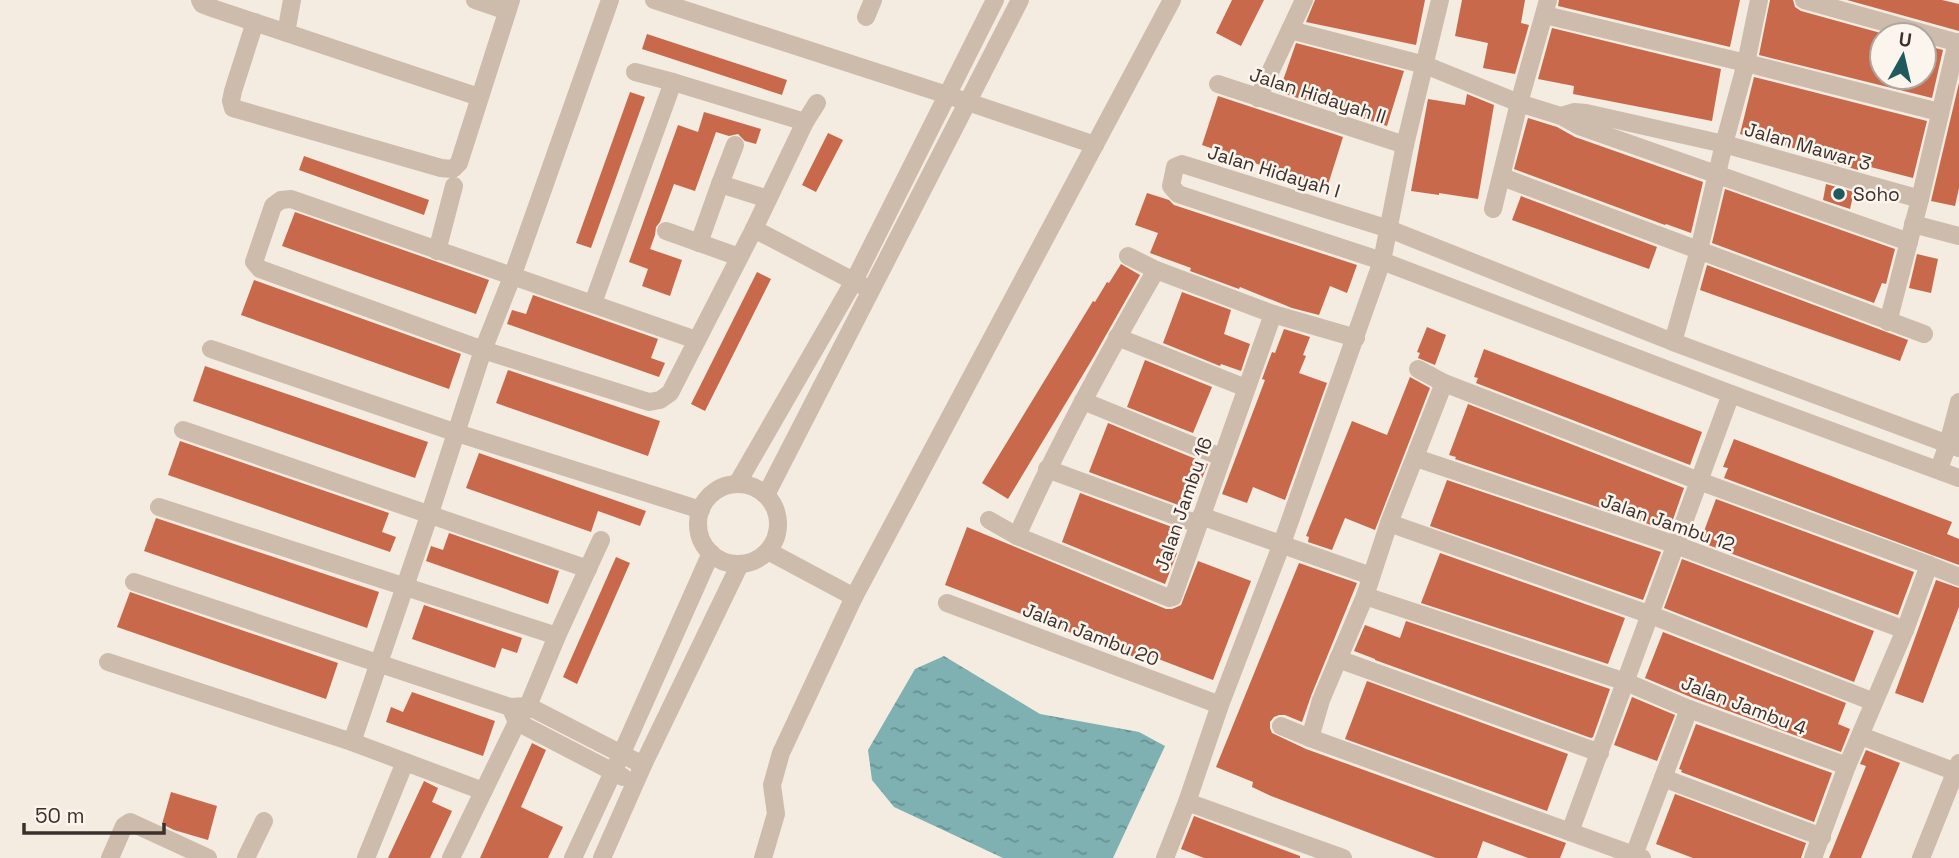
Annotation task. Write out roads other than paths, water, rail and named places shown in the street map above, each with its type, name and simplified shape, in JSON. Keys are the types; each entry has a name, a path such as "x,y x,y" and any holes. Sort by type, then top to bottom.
{"street":[{"path":"200,0 202,4 479,97"},
{"path":"286,33 292,0"},
{"path":"254,22 233,91 233,108 441,168 453,169 460,163 509,5 475,0"},
{"path":"352,742 483,350 512,277 610,0"},
{"path":"654,0 1095,145"},
{"path":"737,484 854,281 995,0"},
{"path":"766,495 1020,0"},
{"path":"763,858 776,814 772,785 780,753 853,597 1172,0"},
{"path":"1258,98 1304,0"},
{"path":"1165,858 1281,546 1382,261 1405,145 1440,0"},
{"path":"1673,342 1699,250 1759,0"},
{"path":"1804,0 1958,43 1888,321"},
{"path":"1493,209 1518,103 1547,8 1746,63 1939,112"},
{"path":"1290,30 1425,65 1518,103 1561,116 1579,127 1909,242"},
{"path":"635,72 805,122"},
{"path":"593,303 673,82"},
{"name":"Jalan Hidayah II","path":"1218,85 1405,145"},
{"path":"696,340 291,199 281,200 273,206 254,262 260,269 483,350 649,402 660,400 670,393 805,122 817,103"},
{"name":"Jalan Mawar 3","path":"1561,116 1574,112 1586,113 1724,144 1920,199"},
{"path":"699,243 735,145"},
{"name":"Jalan Hidayah I","path":"1382,261 1178,194 1171,186 1175,167 1182,164 1389,229"},
{"path":"1502,177 1924,334"},
{"path":"720,184 768,199"},
{"path":"437,251 454,186"},
{"path":"1913,223 1959,236"},
{"path":"754,229 870,291"},
{"path":"1389,229 1673,342 1954,446"},
{"path":"666,232 739,257"},
{"path":"1128,256 1156,270 1273,314 1356,338"},
{"path":"1382,261 1959,478"},
{"path":"1017,536 1047,469 1156,270"},
{"name":"Jalan Jambu 16","path":"989,520 1017,536 1172,597 1273,314"},
{"path":"1117,337 1246,388"},
{"path":"211,349 457,433 701,510"},
{"path":"1418,369 1444,383 1959,577"},
{"path":"1310,738 1321,700 1365,596 1389,523 1444,383"},
{"path":"1570,832 1731,394"},
{"path":"1083,401 1221,457"},
{"path":"1939,469 1954,446 1959,402"},
{"path":"183,430 588,569"},
{"name":"Jalan Jambu 12","path":"1416,458 1676,545 1905,630"},
{"path":"1047,469 1370,576"},
{"path":"737,484 753,487 766,495 775,508 779,523 776,538 768,551 755,561 740,564 724,561 711,553 702,540 698,525 701,510 709,497 722,488 737,484"},
{"path":"159,507 557,636"},
{"path":"1389,523 1651,615 1874,702"},
{"path":"451,858 483,791 514,715 528,706 601,540"},
{"path":"768,551 853,597"},
{"path":"573,858 711,553"},
{"path":"602,858 643,765 740,564"},
{"path":"1813,858 1847,766 1905,630 1929,565"},
{"path":"134,582 379,663 514,715 617,763 643,765"},
{"name":"Jalan Jambu 4","path":"1365,596 1626,682 1689,709 1847,766"},
{"name":"Jalan Jambu 20","path":"947,603 1220,705"},
{"path":"1338,659 1600,753"},
{"path":"108,662 352,742 483,791"},
{"path":"528,706 617,763 636,783"},
{"path":"1281,726 1570,832 1600,848 1638,857 1663,778 1689,709"},
{"path":"1861,736 1958,769 1921,858"},
{"path":"366,858 405,762"},
{"path":"1663,778 1822,837"},
{"path":"1187,802 1343,858"},
{"path":"246,858 264,821"},
{"path":"110,858 124,826 131,822 208,858"},
{"path":"1585,858 1600,848"}],"water":[{"path":"944,656 1040,714 1139,732 1165,746 1113,858 1003,858 894,807 872,780 868,750 915,669"}],"place":[{"name":"Soho","path":"1839,194"}]}
